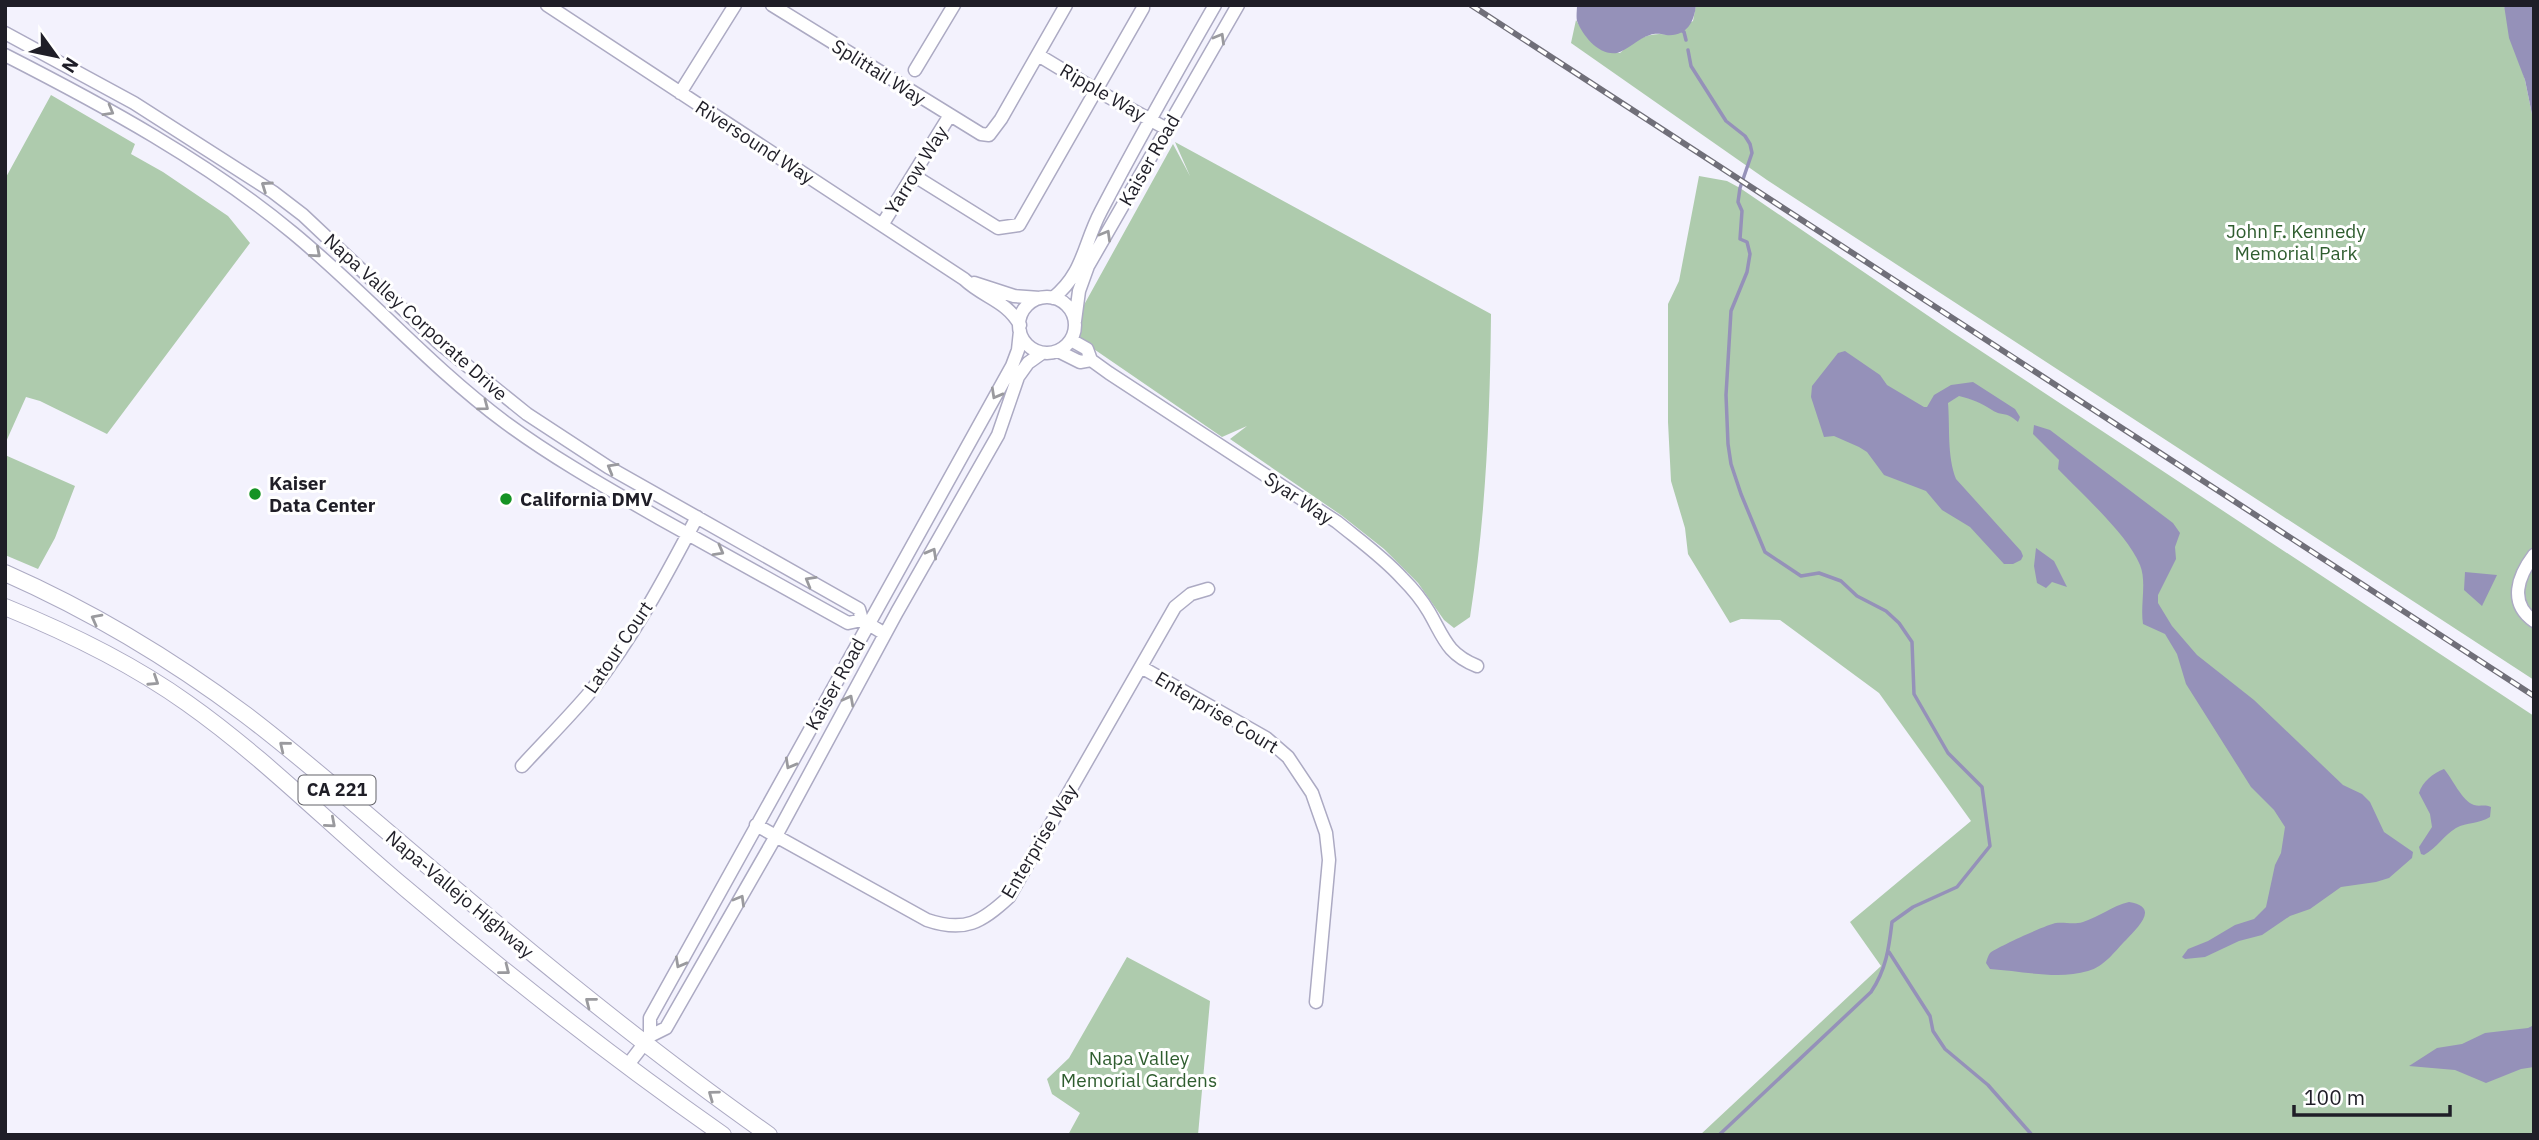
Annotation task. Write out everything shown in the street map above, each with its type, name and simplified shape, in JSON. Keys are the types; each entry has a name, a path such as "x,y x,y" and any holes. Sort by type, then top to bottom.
{"main road":[{"name":"Napa-Vallejo Highway","path":"5,573 66,602 136,641 247,716 547,967 647,1040 769,1135"},
{"name":"Napa-Vallejo Highway","path":"5,607 104,651 188,703 232,737 456,931 627,1066 723,1135"}],"street":[{"name":"Riversound Way","path":"547,5 964,279 985,296 1003,304 1013,313 1020,328"},
{"path":"680,93 735,5"},
{"name":"Splittail Way","path":"772,5 791,10 981,134 989,135 1001,119 1038,55"},
{"path":"915,70 954,5"},
{"path":"1038,55 1066,5"},
{"name":"Kaiser Road","path":"1046,298 1074,278 1092,227 1215,5"},
{"name":"Kaiser Road","path":"1075,321 1079,291 1088,266 1238,5"},
{"path":"913,175 998,228 1019,225 1143,8"},
{"name":"Napa Valley Corporate Drive","path":"5,33 103,85 245,172 303,215 439,343 527,414 608,467 859,609 865,622 885,634"},
{"name":"Napa Valley Corporate Drive","path":"5,55 93,102 250,200 350,282 414,346 487,408 572,468 848,623 865,622"},
{"name":"Ripple Way","path":"1038,55 1167,129"},
{"name":"Yarrow Way","path":"881,225 950,115"},
{"path":"291,231 303,215"},
{"name":"Riversound Way","path":"964,279 1014,296 1046,298"},
{"path":"1046,298 1069,308 1075,321 1071,340 1058,351 1042,353 1028,345 1020,328 1026,308 1046,298"},
{"name":"Kaiser Road","path":"647,1040 650,1018 865,622 1012,366 1018,350 1020,328"},
{"name":"Syar Way","path":"1071,340 1087,349 1091,360 1337,522 1366,545 1408,584 1451,651 1462,660 1477,666"},
{"name":"Syar Way","path":"1058,351 1080,362 1091,360"},
{"name":"Kaiser Road","path":"627,1066 647,1040 666,1028 776,836 885,634 998,435 1018,377 1028,363 1042,353"},
{"name":"Latour Court","path":"522,766 573,711 607,669 697,517"},
{"path":"2534,555 2520,580 2516,598 2524,613 2534,621"},
{"name":"Enterprise Way","path":"756,825 928,920 953,926 986,918 1009,897 1175,607 1191,594 1208,589"},
{"name":"Enterprise Court","path":"1141,667 1266,738 1288,757 1312,793 1326,833 1329,860 1316,1002"}],"green space":[{"name":"John F. Kennedy Memorial Park","path":"1696,5 2504,5 2534,124 2534,680 1767,180 1571,43 1576,20 1598,47 1620,53 1642,38 1654,34 1668,35 1693,21"},
{"path":"51,95 135,144 131,154 228,216 250,243 107,434 40,401 26,397 5,444 5,179"},
{"path":"1175,142 1491,314 1490,390 1480,541 1470,617 1454,628 1444,620 1418,583 1384,549 1341,515 1230,439 1247,426 1222,437 1069,332 1173,144 1190,176"},
{"path":"1699,176 1727,181 1740,188 1952,332 2534,716 2534,1135 1700,1135 1881,966 1850,922 1971,821 1879,693 1780,620 1741,619 1730,623 1688,554 1685,528 1671,481 1668,304 1679,281"},
{"path":"5,455 75,486 55,538 38,569 5,555"},
{"name":"Napa Valley Memorial Gardens","path":"1127,957 1210,1001 1198,1135 1068,1135 1080,1113 1052,1094 1047,1079 1069,1058"}],"shaded area":[{"path":"1577,5 1696,5 1691,23 1679,34 1650,35 1621,52 1610,53 1592,44 1583,33 1577,21"},
{"path":"2504,5 2534,5 2534,124 2525,80 2509,38"},
{"path":"1845,351 1880,375 1887,385 1924,407 1927,407 1934,395 1951,385 1973,382 2015,409 2020,417 2018,422 1964,397 1959,396 1948,403 1950,451 1956,479 2021,551 2021,560 2004,564 1970,527 1942,510 1926,491 1884,475 1867,452 1859,447 1834,436 1824,437 1811,397 1812,386 1838,353"},
{"path":"2034,425 2050,430 2173,523 2180,533 2175,547 2176,559 2158,595 2158,603 2172,626 2197,655 2254,700 2343,785 2362,794 2370,802 2384,832 2413,852 2412,858 2389,878 2341,887 2310,909 2290,916 2262,935 2239,941 2205,957 2182,957 2188,949 2235,925 2254,919 2266,907 2275,865 2281,853 2285,827 2274,810 2251,787 2186,684 2177,654 2165,634 2143,624 2143,579 2134,553 2103,515 2058,469 2059,460 2033,434"},
{"path":"2036,548 2054,561 2067,587 2052,582 2046,588 2037,583 2034,566"},
{"path":"2465,572 2497,575 2482,606 2464,590"},
{"path":"2444,769 2470,803 2491,807 2490,817 2456,828 2424,855 2419,847 2432,827 2430,814 2419,793 2428,778"},
{"path":"2129,902 2144,908 2144,918 2113,954 2094,969 2076,974 2052,975 1990,969 1986,963 1994,950 2033,932 2056,923 2083,922"},
{"path":"2534,1025 2534,1067 2521,1069 2486,1083 2455,1070 2409,1066 2437,1048 2462,1044 2485,1033"}],"waterway":[{"path":"1681,30 1686,40"},
{"path":"1688,50 1691,66 1726,121 1745,136 1752,153 1738,202 1742,211 1740,239 1747,242 1750,254 1747,272 1731,311 1726,395 1731,464 1741,494 1765,552 1801,576 1819,573 1841,581 1857,596 1886,611 1899,623 1912,642 1914,694 1948,753 1982,787 1990,846 1957,887 1913,907 1892,922 1883,967 1871,992 1719,1135"},
{"path":"1889,952 1930,1016 1933,1031 1945,1049 1988,1085 2032,1135"}],"railway":[{"path":"1471,5 2534,696"}],"place":[{"name":"Kaiser Data Center","path":"255,494"},
{"name":"California DMV","path":"506,499"}]}
